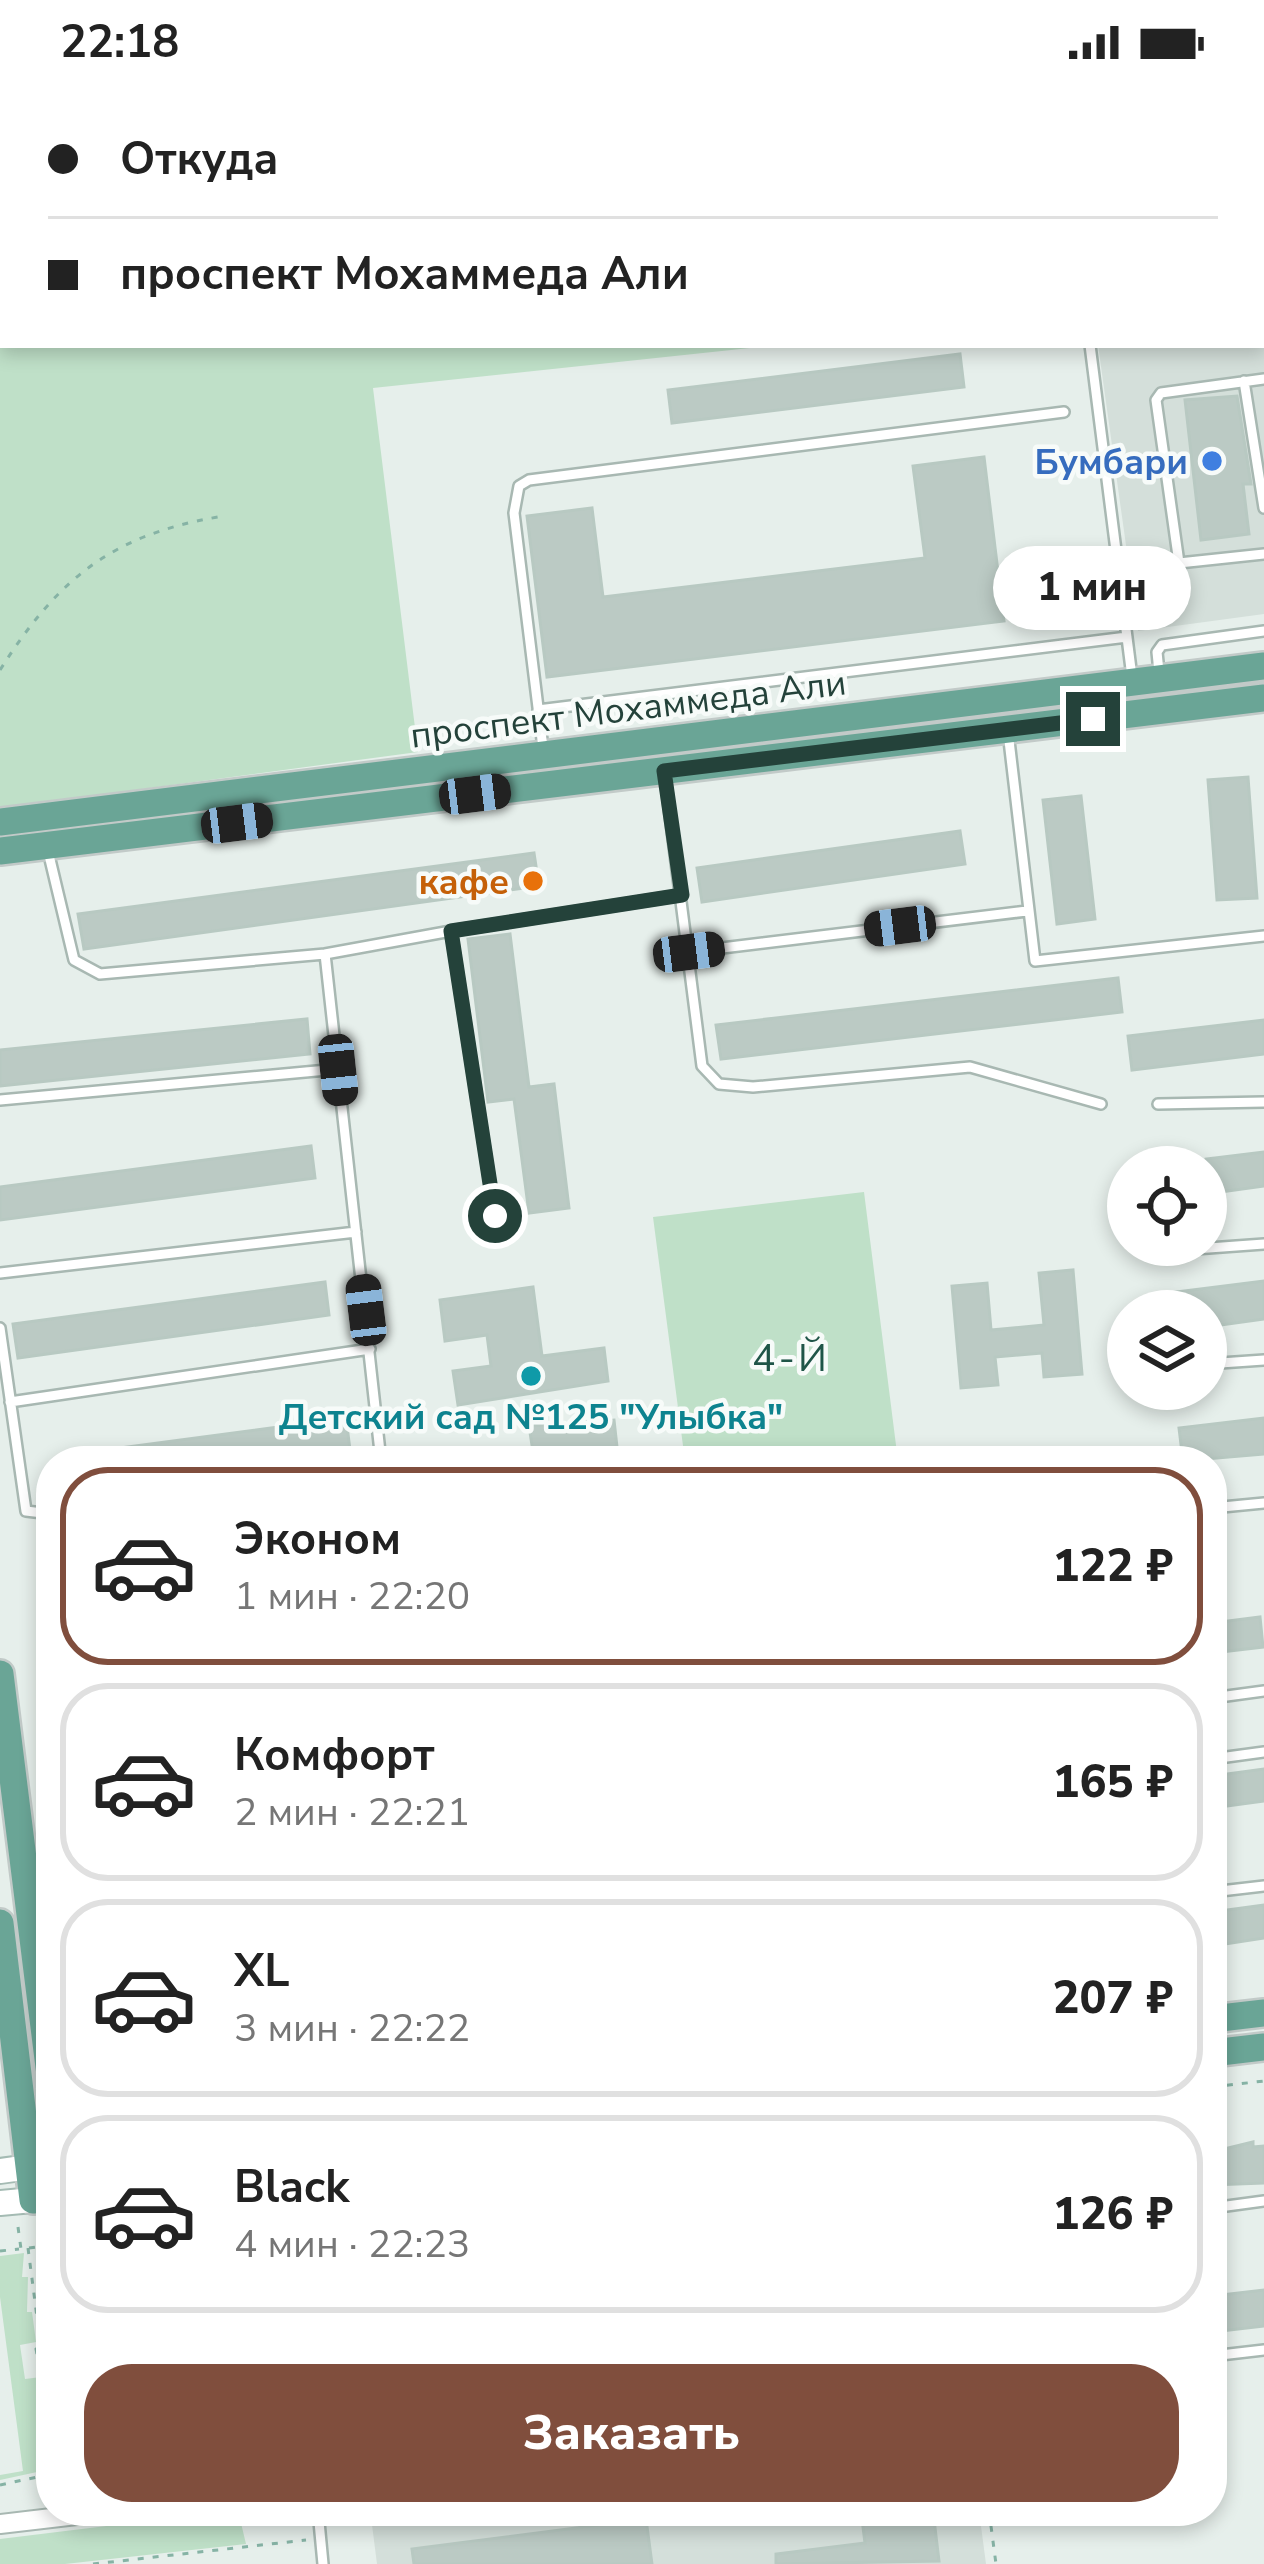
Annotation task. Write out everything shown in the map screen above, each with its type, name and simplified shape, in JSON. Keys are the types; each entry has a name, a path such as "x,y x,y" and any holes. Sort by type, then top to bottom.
{"main road":[{"name":"проспект Мохаммеда Али","path":"0,822 1264,666"},
{"name":"проспект Мохаммеда Али","path":"0,851 1264,698"},
{"path":"0,1675 36,1879"},
{"path":"1,1941 36,2143"},
{"path":"1227,2017 1264,2013"},
{"path":"1227,2051 1264,2047"},
{"path":"0,2171 36,2166"},
{"path":"0,2204 36,2200"}],"street":[{"path":"0,2524 36,2520"}],"lane":[{"path":"1090,348 1127,638 1146,680"},
{"path":"1264,379 1161,393 1156,400 1179,563 1264,554"},
{"path":"1244,381 1264,508"},
{"path":"543,754 514,513 519,486 529,480 1064,412"},
{"path":"1146,680 1159,646 1264,631"},
{"path":"538,710 1127,638"},
{"path":"1007,730 1031,957 1038,962 1264,936"},
{"path":"664,771 702,1066 719,1084 753,1087 970,1067 1101,1104"},
{"path":"47,846 74,960 100,974 325,953 682,895"},
{"path":"689,952 1027,911"},
{"path":"451,931 495,1216"},
{"path":"325,953 380,1446"},
{"path":"0,1100 338,1070"},
{"path":"1158,1105 1264,1102"},
{"path":"0,1274 356,1232"},
{"path":"1227,1247 1264,1244"},
{"path":"0,1328 26,1511 36,1512"},
{"path":"10,1402 370,1348"},
{"path":"1227,1363 1264,1360"},
{"path":"1227,1507 1264,1503"},
{"path":"1227,1696 1264,1691"},
{"path":"1227,1757 1264,1752"},
{"path":"1227,1890 1264,1886"},
{"path":"1227,2206 1264,2201"},
{"path":"1227,2354 1264,2350"},
{"path":"320,2526 323,2564"}],"path":[{"path":"0,670 57,590 90,566 143,537 218,517"},
{"path":"1227,2085 1264,2080"},
{"path":"0,2251 36,2247"},
{"path":"28,2248 36,2310"},
{"path":"0,2485 36,2477"},
{"path":"991,2526 996,2564"},
{"path":"93,2564 321,2538"}],"shaded area":[{"path":"1098,348 1264,348 1264,614 1138,631"},
{"path":"372,2526 981,2526 986,2564 377,2564"}],"green space":[{"path":"0,348 751,348 373,388 418,752 0,808"},
{"path":"864,1192 896,1446 683,1446 653,1217"},
{"path":"24,2253 22,2277 28,2277 27,2312 32,2312 36,2342 20,2345 25,2379 36,2378 36,2472 0,2480 0,2475 23,2471 0,2297 0,2256"},
{"path":"106,2526 242,2526 246,2544 65,2564 0,2564 0,2539"}],"building":[{"path":"960,354 964,387 672,423 668,390"},
{"path":"1237,396 1251,484 1243,484 1249,534 1201,540 1185,400"},
{"path":"984,457 1004,621 547,677 527,516 592,508 603,597 925,558 913,466"},
{"path":"1248,777 1257,898 1217,900 1208,780"},
{"path":"1081,796 1095,919 1057,924 1043,800"},
{"path":"960,831 965,864 702,902 697,868"},
{"path":"534,853 539,886 84,949 78,914"},
{"path":"510,934 529,1087 554,1084 569,1208 529,1213 514,1099 488,1102 468,939"},
{"path":"1118,978 1122,1012 721,1059 716,1025"},
{"path":"307,1019 310,1054 0,1086 0,1050"},
{"path":"1264,1020 1264,1054 1132,1070 1128,1036"},
{"path":"311,1146 315,1178 0,1220 0,1187"},
{"path":"1264,1152 1264,1186 1227,1191 1227,1156"},
{"path":"1073,1270 1082,1374 1044,1377 1042,1353 995,1357 998,1385 961,1388 952,1286 987,1283 991,1330 1044,1325 1039,1273"},
{"path":"1264,1281 1264,1319 1227,1324 1227,1290 1192,1290"},
{"path":"325,1282 329,1315 18,1358 13,1324"},
{"name":"Детский сад №125 \"Улыбка\"","path":"533,1287 542,1356 604,1348 608,1381 458,1405 453,1371 491,1366 487,1335 445,1341 440,1300"},
{"path":"346,1418 350,1446 135,1446"},
{"path":"1264,1418 1264,1454 1227,1457 1227,1446 1181,1446 1179,1428"},
{"path":"614,1420 617,1446 532,1446 529,1426"},
{"path":"1260,1617 1263,1647 1227,1651 1227,1621"},
{"path":"1264,1769 1264,1801 1227,1806 1227,1774"},
{"path":"1264,1905 1264,1938 1227,1944 1227,1910"},
{"path":"1253,2142 1253,2147 1264,2146 1264,2183 1227,2184 1227,2148"},
{"path":"1264,2290 1264,2326 1227,2330 1227,2294"},
{"path":"591,2526 647,2526 652,2564 414,2564 412,2549"},
{"path":"863,2526 935,2526 939,2561 776,2564 776,2554 865,2543"}],"place":[{"name":"Бумбари","path":"1212,461"},
{"name":"кафе","path":"533,881"},
{"name":"Детский сад №125 \"Улыбка\"","path":"531,1376"}],"district":[{"name":"4-Й","path":"791,1357"}],"route":[{"path":"495,1216 451,931 682,895 664,771 1093,719"}]}
